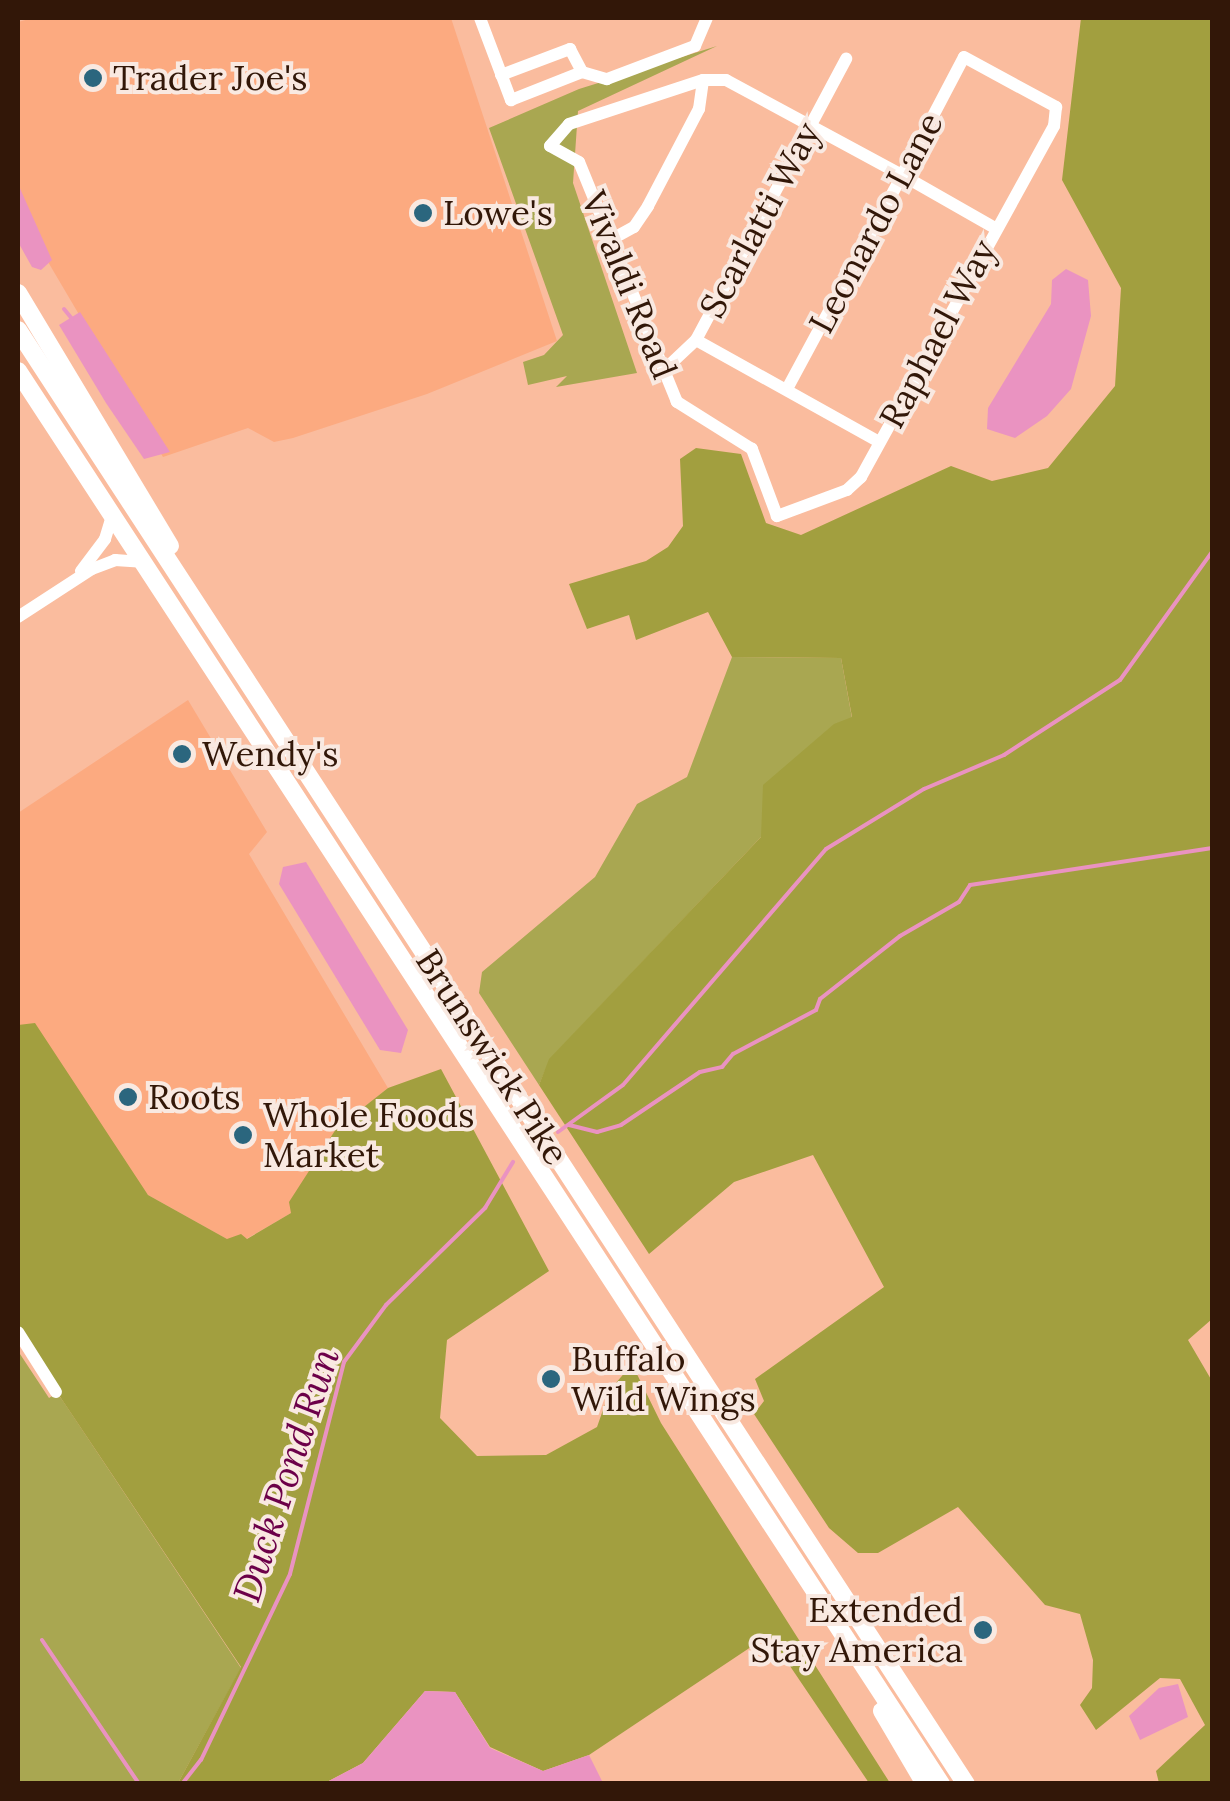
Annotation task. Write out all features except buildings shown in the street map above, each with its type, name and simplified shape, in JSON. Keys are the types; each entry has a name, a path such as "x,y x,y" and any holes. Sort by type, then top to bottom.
{"highway":[{"path":"18,292 151,509 202,614"},
{"name":"Brunswick Pike","path":"18,330 966,1784"},
{"name":"Brunswick Pike","path":"18,371 941,1784"},
{"path":"855,1657 925,1784"}],"street":[{"path":"480,18 510,100 582,72 607,79 686,50 702,39 708,18"},
{"path":"501,75 570,49 582,72"},
{"name":"Raphael Way","path":"777,516 847,490 862,478 1054,126 1056,108 964,57"},
{"name":"Leonardo Lane","path":"786,389 964,57"},
{"name":"Scarlatti Way","path":"663,371 696,340 846,59"},
{"path":"612,240 634,226 648,206 699,108 704,80 726,80 995,228"},
{"name":"Vivaldi Road","path":"704,80 582,118 550,146 579,162 663,371 692,415 752,449 777,516"},
{"path":"696,340 880,442"},
{"path":"73,581 105,539 112,516"},
{"path":"18,618 73,581 114,560 142,562"},
{"path":"18,1332 56,1392"}],"shaded area":[{"path":"33,18 451,18 557,341 427,394 293,438 274,442 248,428 163,457 18,211 18,22"},
{"path":"1081,18 1212,18 1212,1319 1188,1340 1212,1381 1212,1783 1159,1783 1156,1771 1205,1725 1180,1679 1160,1678 1096,1730 1080,1705 1092,1688 1093,1660 1080,1614 1045,1605 958,1507 878,1553 858,1553 829,1528 754,1414 764,1401 755,1379 884,1287 813,1155 734,1182 649,1254 539,1085 549,1059 761,837 763,785 834,724 852,717 841,658 732,657 708,612 636,640 629,615 587,629 569,584 646,561 668,547 683,526 680,459 696,448 741,454 766,523 801,535 951,466 992,481 1048,468 1115,386 1121,288 1062,180"},
{"path":"717,46 578,111 573,183 637,373 556,387 567,376 528,385 523,362 544,355 563,335 489,128 579,89"},
{"path":"18,184 52,260 41,270 32,267 18,242"},
{"path":"1066,269 1088,280 1091,316 1071,389 1047,416 1015,438 987,429 988,408 1051,304 1052,280"},
{"path":"80,312 170,452 144,459 106,403 59,325"},
{"path":"732,657 841,658 852,718 761,837 550,1059 539,1085 479,993 482,972 595,877 637,804 687,777"},
{"path":"188,700 267,832 249,854 388,1088 336,1129 291,1213 246,1239 227,1239 148,1195 18,1025 18,813"},
{"path":"306,862 408,1030 401,1053 380,1050 279,884 283,867"},
{"path":"35,1023 148,1195 227,1239 241,1234 247,1239 291,1213 289,1202 336,1129 388,1088 441,1069 549,1271 447,1340 440,1418 477,1456 546,1455 597,1427 610,1390 632,1364 661,1423 890,1783 869,1783 769,1635 589,1755 543,1771 490,1747 455,1692 425,1691 363,1763 325,1783 178,1783 241,1667 18,1334 18,1025"},
{"path":"18,1351 49,1398 57,1393 63,1401 241,1668 178,1783 18,1783"},
{"path":"1178,1684 1188,1717 1140,1740 1129,1716 1159,1688"},
{"path":"425,1691 455,1692 490,1748 543,1771 589,1755 603,1783 325,1783 363,1763"}],"waterway":[{"path":"64,309 72,319"},
{"path":"558,1132 623,1085 826,849 924,789 1004,755 1120,680 1212,552"},
{"name":"Duck Pond Run","path":"569,1125 597,1132 621,1125 700,1072 722,1067 733,1054 816,1010 820,999 900,936 959,902 970,885 1212,848"},
{"name":"Duck Pond Run","path":"182,1784 201,1760 290,1574 344,1362 386,1305 485,1208 513,1162"},
{"path":"42,1640 139,1784"}],"place":[{"name":"Trader Joe's","path":"93,78"},
{"name":"Lowe's","path":"423,213"},
{"name":"Wendy's","path":"182,754"},
{"name":"Roots","path":"128,1097"},
{"name":"Whole Foods Market","path":"243,1135"},
{"name":"Buffalo Wild Wings","path":"551,1379"},
{"name":"Extended Stay America","path":"983,1630"}]}
